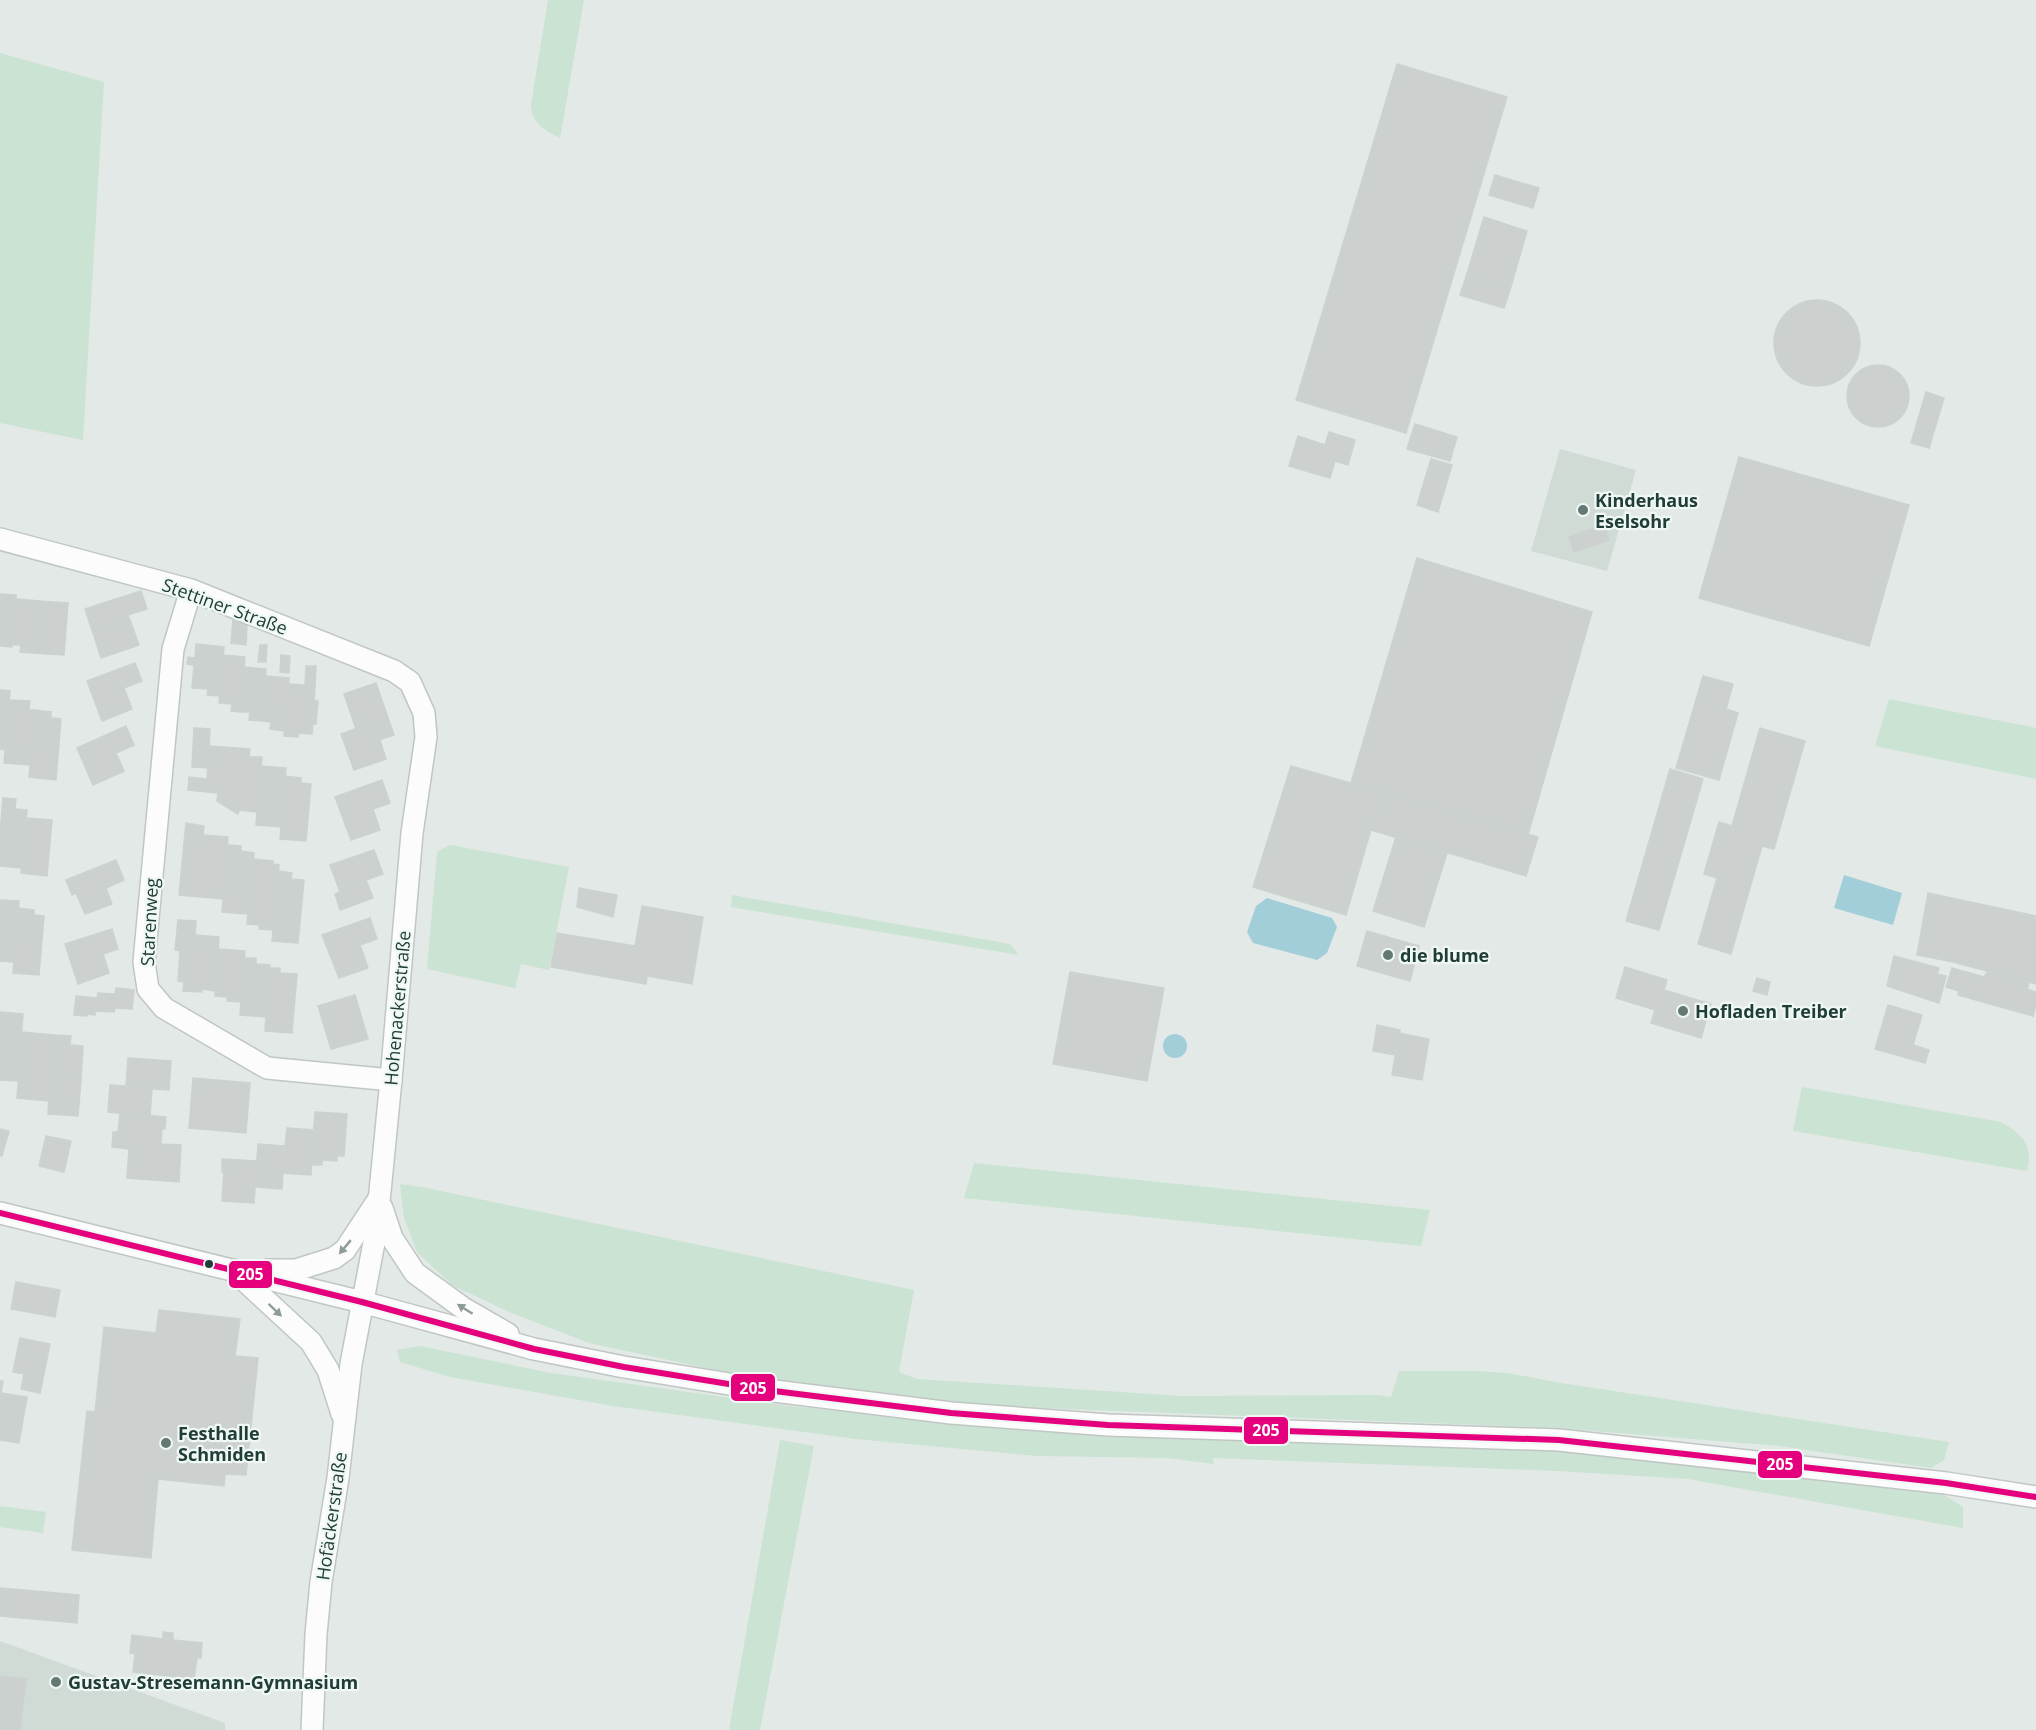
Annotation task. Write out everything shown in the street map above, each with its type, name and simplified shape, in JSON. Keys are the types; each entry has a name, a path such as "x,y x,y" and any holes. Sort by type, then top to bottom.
{"street":[{"name":"Stettiner Straße","path":"0,538 191,590 394,672 410,682 424,713"},
{"name":"Starenweg","path":"191,590 173,649 144,962 148,989 164,1008 267,1068 391,1080"},
{"name":"Hohenackerstraße","path":"362,1302 376,1232 412,832 426,736 424,713"},
{"path":"233,1270 296,1270 334,1258 345,1250 379,1199"},
{"path":"379,1199 392,1238 415,1273 463,1308 534,1349"},
{"path":"0,1213 362,1302 534,1349 624,1367 754,1388 951,1413 1108,1425 1560,1440 1946,1483 2036,1497"},
{"path":"233,1270 318,1352 328,1370 345,1423"},
{"name":"Hofäckerstraße","path":"312,1730 320,1593 345,1423 351,1364 362,1302"}],"shaded area":[{"name":"Kinderhaus Eselsohr","path":"1560,449 1636,470 1607,571 1531,551"},
{"name":"Gustav-Stresemann-Gymnasium","path":"0,1641 225,1723 225,1730 0,1730"}],"green space":[{"path":"548,0 584,0 560,138 537,122 531,105"},
{"path":"0,53 104,82 83,440 0,423"},
{"path":"1889,699 2036,728 2036,779 1875,746"},
{"path":"450,845 569,867 549,970 521,964 515,988 427,969 437,852"},
{"path":"732,895 1010,944 1019,955 731,907"},
{"path":"1802,1087 2001,1122 2015,1131 2024,1142 2029,1154 2027,1171 1793,1131"},
{"path":"974,1163 1430,1210 1421,1246 964,1198"},
{"path":"400,1184 914,1290 899,1372 917,1379 1182,1396 1379,1395 1391,1397 1399,1371 1476,1371 1508,1373 1949,1442 1944,1460 1931,1468 1779,1446 1557,1428 991,1406 842,1389 720,1371 589,1343 509,1312 452,1285 417,1252 404,1218"},
{"path":"420,1346 551,1373 790,1406 997,1428 1605,1453 1941,1493 1963,1507 1963,1528 1688,1479 1559,1471 1213,1458 1214,1464 1168,1458 1038,1456 856,1439 613,1406 450,1377 400,1362 397,1350"},
{"path":"780,1440 814,1446 760,1730 729,1730"},
{"path":"0,1506 46,1512 43,1533 0,1527"}],"water":[{"path":"1844,875 1902,893 1893,925 1834,908"},
{"path":"1267,898 1332,918 1337,927 1327,953 1317,960 1253,943 1247,932 1256,906"},
{"path":"1175,1034 1184,1037 1187,1046 1184,1055 1175,1058 1166,1055 1163,1046 1166,1037"}],"building":[{"path":"1397,64 1507,97 1406,433 1296,400"},
{"path":"1495,175 1539,188 1533,208 1489,195"},
{"path":"1484,217 1527,231 1510,290 1466,277"},
{"path":"1466,277 1510,290 1504,308 1460,295"},
{"path":"1809,300 1825,300 1848,312 1857,326 1860,343 1857,360 1848,374 1825,386 1809,386 1793,379 1781,367 1774,351 1774,335 1781,319 1793,307"},
{"path":"1878,365 1900,374 1909,396 1900,418 1878,427 1856,418 1847,396 1856,374"},
{"path":"1926,392 1944,398 1929,448 1911,443"},
{"path":"1415,424 1457,437 1450,461 1407,449"},
{"path":"1329,432 1355,440 1348,465 1335,461 1330,478 1289,466 1298,436 1325,445"},
{"path":"1739,457 1909,505 1869,646 1699,598"},
{"path":"1431,459 1452,465 1438,512 1417,505"},
{"path":"1604,525 1609,540 1574,552 1569,537"},
{"path":"1417,558 1592,612 1528,835 1351,783"},
{"path":"141,591 147,609 128,615 130,620 93,633 85,609"},
{"path":"0,594 16,595 12,647 0,646"},
{"path":"16,599 39,601 34,653 20,652 21,645 13,645"},
{"path":"39,601 68,603 64,655 34,653"},
{"path":"233,619 247,623 246,645 231,643"},
{"path":"130,620 139,645 101,658 93,633"},
{"path":"196,644 224,647 220,696 207,695 208,689 192,688 194,665 187,664 188,657 195,658"},
{"path":"260,645 267,645 266,662 258,662"},
{"path":"223,655 245,657 240,712 231,711 232,704 219,703"},
{"path":"281,655 290,656 289,673 280,672"},
{"path":"135,663 142,681 124,688 132,709 102,721 87,681"},
{"path":"306,666 316,666 315,685 305,685"},
{"path":"244,667 266,669 262,721 249,720 250,712 240,712"},
{"path":"266,676 289,678 285,731 270,729 271,722 262,721"},
{"path":"1703,676 1733,684 1726,709 1738,713 1719,780 1676,768"},
{"path":"376,683 394,735 375,741 369,724 356,729 344,694"},
{"path":"289,684 315,686 314,701 318,701 316,724 313,724 312,734 299,733 298,737 284,736"},
{"path":"0,690 10,691 5,750 0,749"},
{"path":"9,700 30,701 29,710 35,710 30,765 4,763"},
{"path":"35,710 51,712 51,718 61,719 56,780 29,777"},
{"path":"369,724 375,741 380,740 386,759 354,770 341,734"},
{"path":"126,726 134,745 116,753 124,771 93,785 77,748"},
{"path":"194,728 210,729 208,768 192,767"},
{"path":"1760,728 1805,741 1774,849 1762,846 1731,954 1698,944 1717,878 1704,874 1719,822 1732,826"},
{"path":"209,746 250,749 249,757 262,757 257,812 239,810 238,814 217,801 218,793 188,790 189,777 207,779"},
{"path":"261,766 286,768 281,827 256,825"},
{"path":"1291,766 1382,792 1346,915 1253,887"},
{"path":"1670,769 1703,779 1659,930 1626,921"},
{"path":"285,776 301,778 301,783 311,784 306,841 280,839"},
{"path":"382,780 390,803 373,809 380,830 351,840 335,797"},
{"path":"1382,792 1538,837 1526,876 1371,830"},
{"path":"3,798 16,799 15,809 27,810 22,868 0,866"},
{"path":"27,818 52,820 47,876 21,873"},
{"path":"186,823 204,826 202,845 184,843"},
{"path":"203,835 228,837 223,899 179,895 184,843 202,845"},
{"path":"1396,837 1447,853 1424,927 1373,911"},
{"path":"228,845 241,846 241,851 254,853 248,914 222,912"},
{"path":"374,850 383,874 366,880 373,898 340,910 335,894 340,892 330,865"},
{"path":"253,859 273,861 273,864 279,865 273,930 259,929 259,925 247,924"},
{"path":"116,860 124,880 106,888 112,904 85,914 76,893 72,895 66,880"},
{"path":"278,871 292,873 291,879 304,880 298,943 272,941"},
{"path":"579,888 617,895 613,917 577,907"},
{"path":"1928,893 2036,916 2036,984 1917,955"},
{"path":"0,900 19,901 14,962 0,961"},
{"path":"642,906 703,917 692,984 647,976 646,984 551,967 557,933 635,946"},
{"path":"18,908 34,910 34,915 44,916 39,975 13,973"},
{"path":"370,918 377,939 360,945 368,968 339,978 322,935"},
{"path":"178,920 196,921 194,952 175,950"},
{"path":"112,929 118,949 103,954 109,973 78,984 65,944"},
{"path":"1367,931 1419,946 1410,981 1357,966"},
{"path":"195,935 219,937 215,991 202,989 202,992 183,991 184,982 178,981 180,951 194,952"},
{"path":"218,949 245,951 241,1002 227,1001 227,997 215,996"},
{"path":"1894,956 1939,968 1937,974 1946,976 1939,1003 1887,986"},
{"path":"244,958 256,958 256,964 270,965 266,1017 240,1015"},
{"path":"1625,967 1667,980 1664,990 1711,1004 1701,1038 1651,1023 1655,1010 1616,998"},
{"path":"269,968 280,968 280,973 297,974 292,1033 265,1031"},
{"path":"1952,968 1984,977 1987,972 2029,983 2027,989 2036,992 2033,1016 1958,995 1959,991 1946,987"},
{"path":"1070,972 1164,988 1147,1081 1053,1064"},
{"path":"1757,978 1770,982 1767,995 1753,991"},
{"path":"116,988 134,990 132,1009 115,1008 114,1012 95,1011 95,1015 74,1015 76,996 97,998 98,993 115,994"},
{"path":"355,995 368,1039 331,1049 318,1006"},
{"path":"1888,1005 1922,1015 1913,1045 1929,1050 1925,1063 1875,1049"},
{"path":"0,1012 23,1014 18,1081 0,1080"},
{"path":"1377,1025 1400,1030 1395,1055 1373,1051"},
{"path":"22,1032 53,1035 49,1101 17,1098"},
{"path":"1399,1033 1429,1039 1422,1080 1392,1075"},
{"path":"53,1035 71,1036 70,1045 83,1046 81,1079 50,1077"},
{"path":"128,1058 171,1061 169,1090 126,1087"},
{"path":"50,1077 81,1079 78,1116 48,1114"},
{"path":"193,1078 250,1083 246,1133 189,1128"},
{"path":"110,1085 152,1088 150,1116 108,1112"},
{"path":"315,1112 347,1114 344,1156 337,1156 337,1161 322,1160 322,1165 311,1165"},
{"path":"120,1113 166,1117 165,1129 162,1128 161,1144 181,1145 179,1182 127,1178 129,1149 112,1147 113,1132 118,1132"},
{"path":"287,1128 314,1130 311,1175 283,1173 282,1189 255,1187 258,1144 285,1146"},
{"path":"0,1129 9,1131 2,1156 0,1156"},
{"path":"46,1136 71,1141 64,1172 39,1166"},
{"path":"222,1159 257,1161 254,1203 222,1201 224,1172 222,1172"},
{"path":"16,1282 60,1290 55,1317 11,1309"},
{"name":"Festhalle Schmiden","path":"159,1310 240,1319 235,1356 258,1358 246,1475 225,1474 224,1486 158,1479 151,1558 72,1550 87,1411 95,1412 104,1327 156,1333"},
{"path":"20,1338 50,1344 40,1393 21,1389 24,1374 13,1372"},
{"path":"0,1381 3,1381 1,1393 27,1397 19,1443 0,1440"},
{"path":"0,1588 79,1595 77,1623 0,1616"},
{"path":"163,1632 173,1633 173,1640 202,1643 201,1658 197,1658 194,1679 133,1672 135,1654 130,1653 132,1635 163,1639"},
{"path":"0,1676 26,1679 20,1730 0,1730"}],"transit line":[{"name":"205","path":"0,1213 362,1302 534,1349 624,1367 766,1390 951,1413 1108,1425 1559,1440 1946,1483 2036,1497"}],"place":[{"name":"Kinderhaus Eselsohr","path":"1583,510"},
{"name":"die blume","path":"1388,955"},
{"name":"Hofladen Treiber","path":"1683,1011"},
{"name":"Festhalle Schmiden","path":"166,1443"},
{"name":"Gustav-Stresemann-Gymnasium","path":"56,1682"}]}
